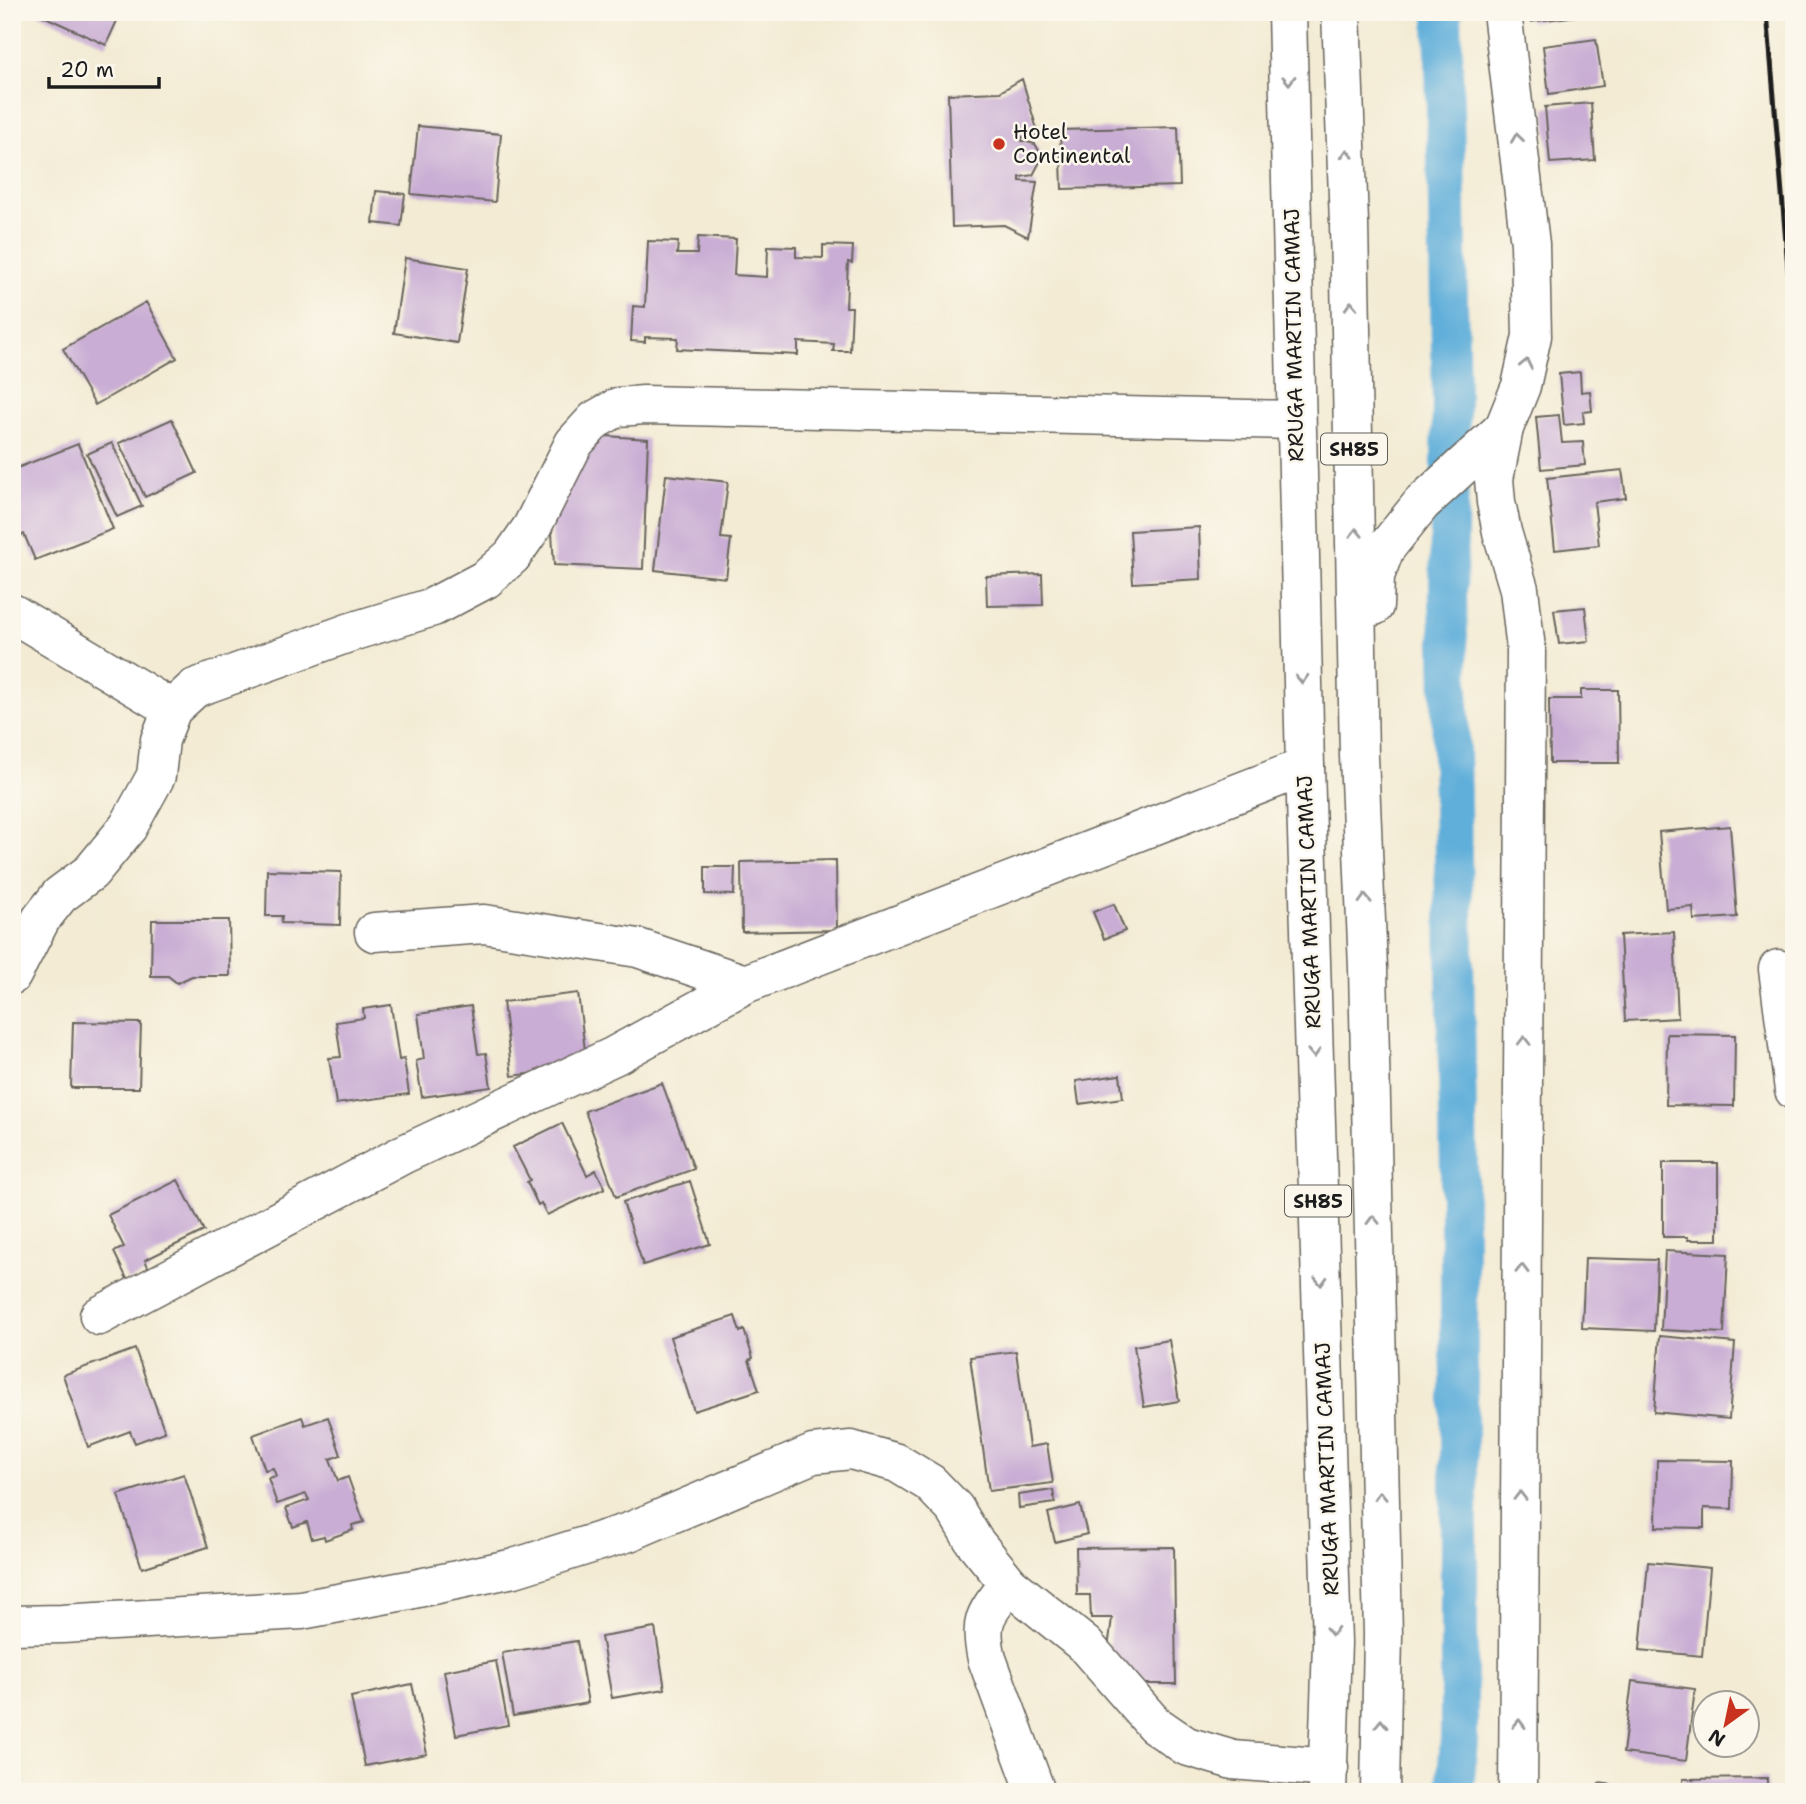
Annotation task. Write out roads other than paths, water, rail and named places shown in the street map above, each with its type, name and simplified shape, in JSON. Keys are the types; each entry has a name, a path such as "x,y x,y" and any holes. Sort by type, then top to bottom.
{"main road":[{"name":"SH85","path":"1341,12 1349,223 1359,757 1368,968 1383,1635 1380,1792"},
{"path":"1502,12 1530,244 1532,292 1530,349 1521,386 1504,428 1494,479 1496,502 1519,589 1526,649 1518,1792"},
{"name":"RRUGA MARTIN CAMAJ","path":"1282,21 1332,1643 1328,1780"},
{"path":"12,975 47,911 60,895 91,872 128,827 156,776 160,740 172,709 195,688 351,632 433,607 486,579 512,556 532,527 574,443 595,420 618,407 644,405 1296,420"},
{"path":"1359,675 1373,633 1375,576 1385,549 1422,503 1504,428"},
{"path":"12,613 172,709"},
{"path":"99,1316 404,1154 614,1056 745,984 1304,767"},
{"path":"374,932 484,924 638,948 745,984"},
{"path":"1778,969 1794,1090"},
{"path":"12,1625 301,1610 514,1568 629,1532 813,1454 851,1450 897,1463 930,1483 955,1509 974,1541 1009,1584 1085,1645 1154,1724 1186,1746 1233,1760 1328,1780"},
{"path":"1009,1584 985,1616 982,1636 987,1658 1036,1792"}],"waterway":[{"path":"1443,12 1451,399 1448,593 1459,1170 1459,1738 1455,1792"}],"railway":[{"path":"1767,12 1794,340"}],"place":[{"name":"Hotel Continental","path":"999,144"}]}
